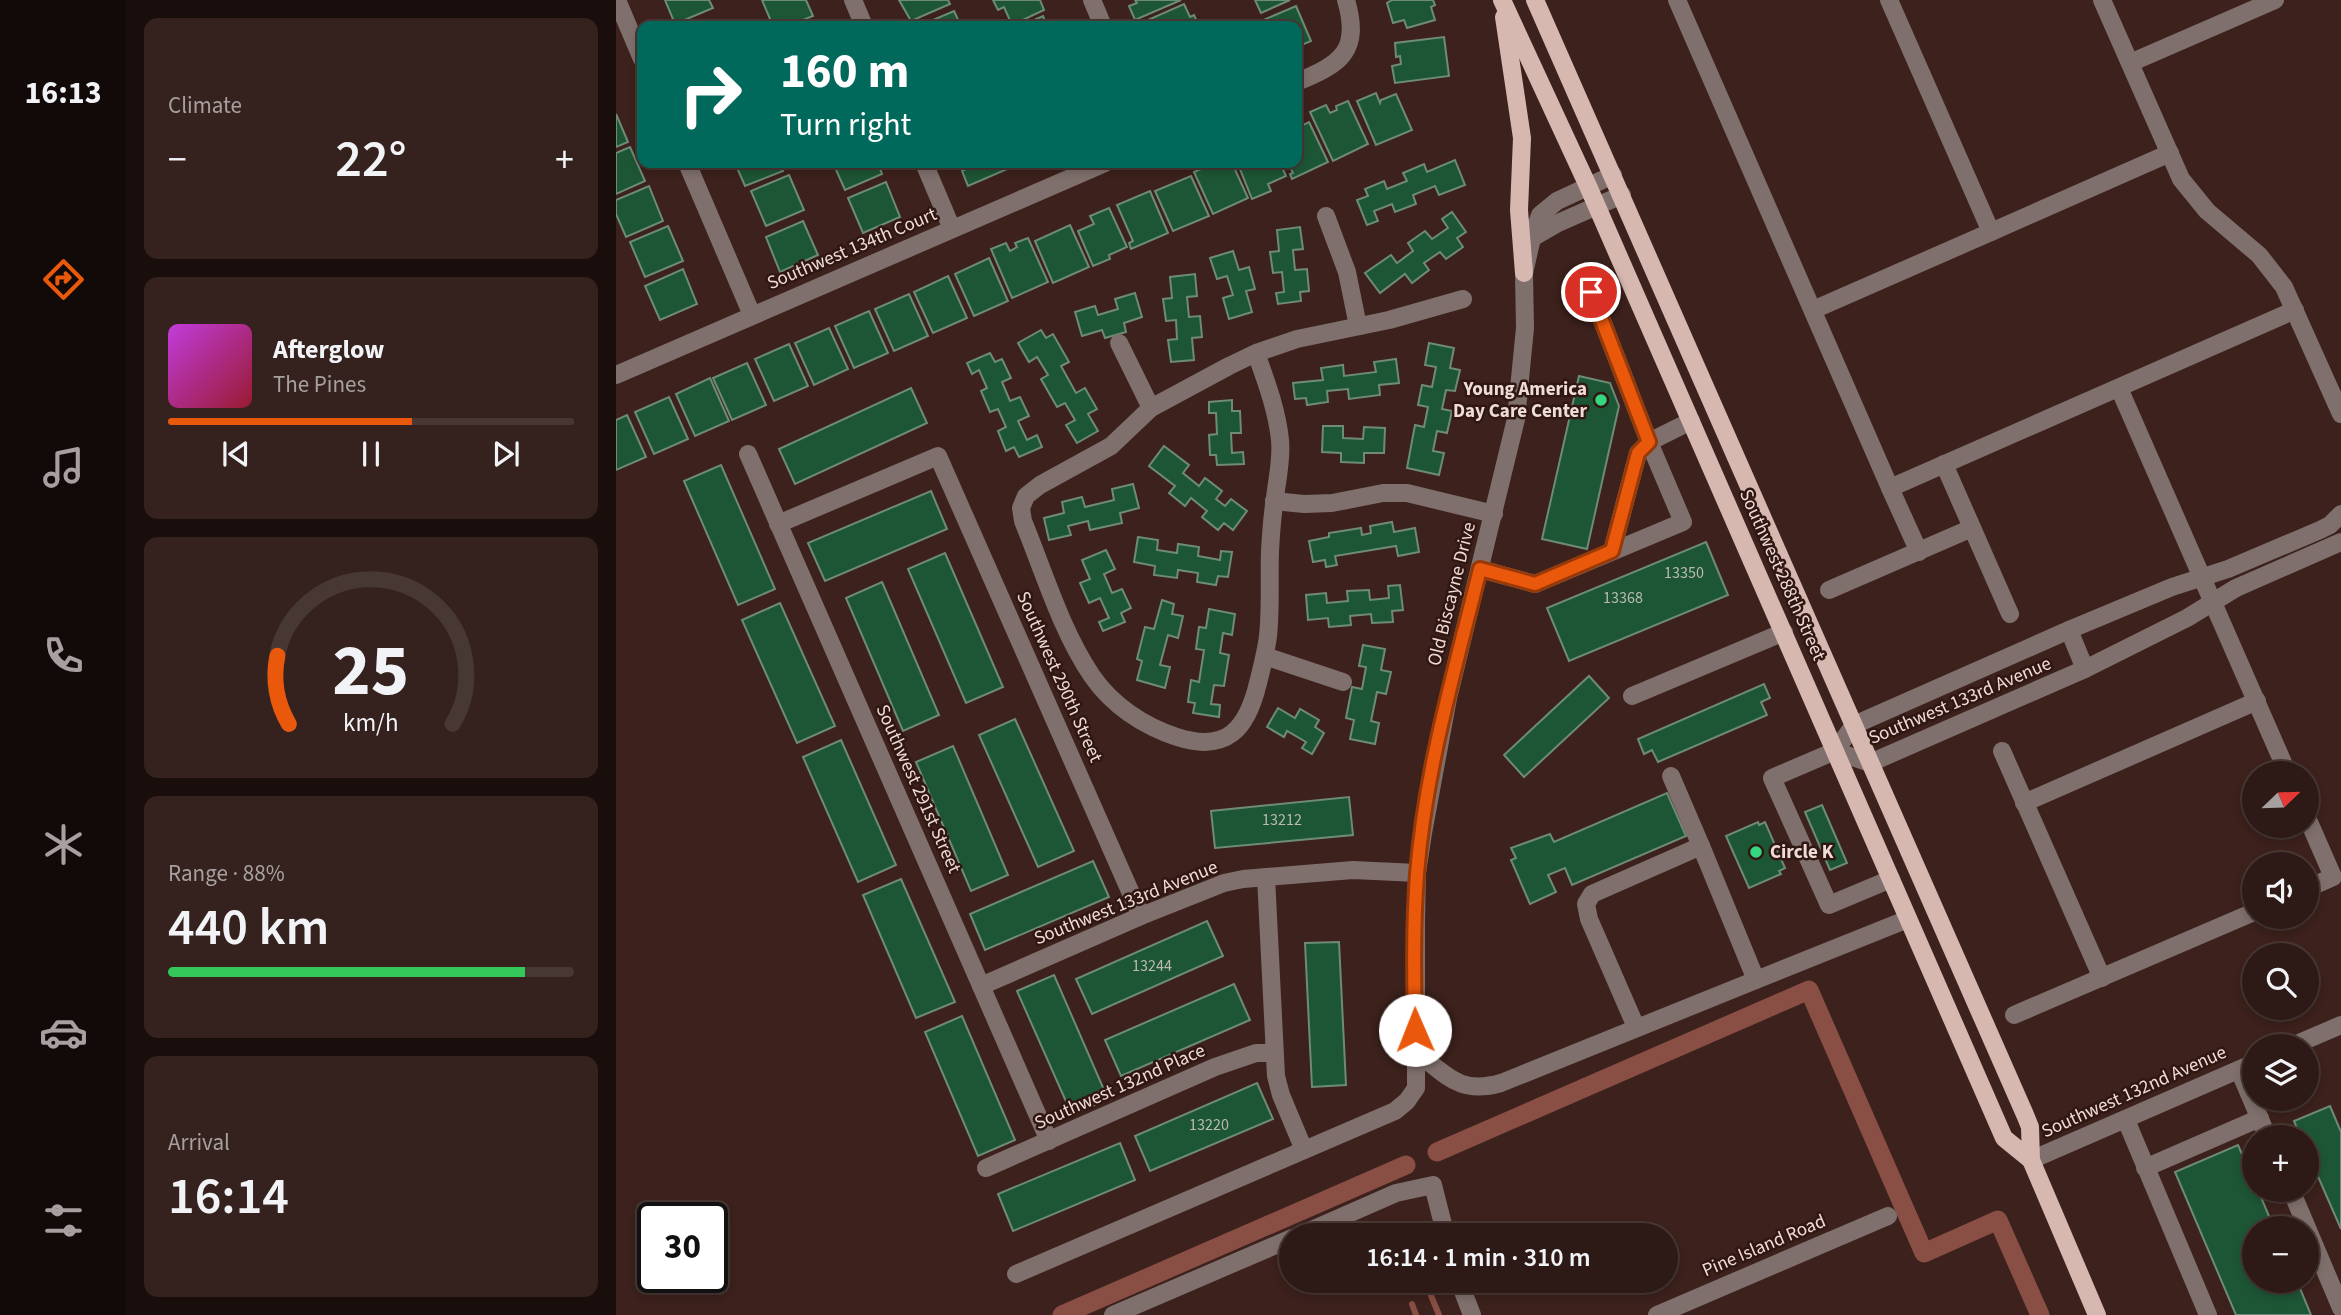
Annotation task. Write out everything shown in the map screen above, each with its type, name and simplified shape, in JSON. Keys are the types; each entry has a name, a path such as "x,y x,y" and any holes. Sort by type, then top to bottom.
{"main road":[{"name":"Southwest 288th Street","path":"1502,0 1597,206 2004,1138 2031,1160"},
{"path":"1502,0 1522,138 1519,210 1524,273"},
{"name":"Southwest 288th Street","path":"1535,0 2030,1127 2031,1160 2097,1315"},
{"path":"1691,421 1716,410"}],"street":[{"path":"617,0 637,47"},
{"path":"853,0 862,21"},
{"path":"1092,0 1101,21"},
{"path":"1302,80 1329,67 1345,54 1352,31 1346,0"},
{"path":"1676,0 1919,552"},
{"path":"1889,0 1991,232"},
{"path":"2102,0 2181,179 2221,225 2259,255 2273,270 2295,310 2341,414"},
{"path":"2130,63 2275,0"},
{"path":"1813,310 2170,153"},
{"path":"689,168 752,315"},
{"path":"926,168 952,229"},
{"name":"Southwest 134th Court","path":"616,375 1093,168"},
{"name":"Old Biscayne Drive","path":"1304,1150 1395,1111 1407,1101 1416,1088 1414,986 1417,873 1439,742 1509,456 1520,392 1525,328 1524,273 1540,215 1547,208 1614,175"},
{"path":"1532,238 1622,195"},
{"path":"1326,216 1347,272 1358,326"},
{"path":"1480,569 1535,584 1683,522 1591,292"},
{"path":"1256,353 1268,388 1280,439 1281,460 1274,501 1268,636 1251,710 1243,723 1233,733 1218,741 1202,743 1169,734 1136,718 1110,697 1094,678 1077,652 1023,521 1021,508 1026,496 1111,446 1151,408 1256,353 1297,339 1389,320 1462,299"},
{"path":"1890,488 2295,310"},
{"path":"1119,343 1151,408"},
{"path":"2119,388 2282,761"},
{"path":"1612,551 1638,453 1649,442 1691,421"},
{"name":"Southwest 291st Street","path":"748,454 1049,1141"},
{"name":"Southwest 290th Street","path":"778,524 937,456 1141,916"},
{"path":"1944,464 2010,614"},
{"path":"1274,501 1332,503 1382,493 1408,493 1494,514"},
{"name":"Southwest 133rd Avenue","path":"2341,514 2320,530 2203,578 2172,587 1854,724 1835,751 1871,763 2085,670 2187,618 2236,588 2341,542"},
{"path":"1829,590 1972,528"},
{"path":"2069,630 2085,670"},
{"path":"1632,696 1784,632"},
{"path":"1265,656 1343,682"},
{"path":"2024,803 2257,701"},
{"path":"1835,751 1773,778 1829,905 1891,879"},
{"path":"2002,751 2102,978"},
{"path":"1671,776 1756,980"},
{"path":"2318,838 2337,876 2319,884"},
{"path":"1636,1027 1589,919 1586,904 1592,894 1701,846"},
{"name":"Southwest 133rd Avenue","path":"981,986 1141,916 1216,886 1242,879 1353,870 1417,873"},
{"path":"1016,1274 1304,1150 1281,1095 1274,1053 1266,877"},
{"path":"2014,1015 2242,917"},
{"path":"1416,1052 1461,1085 1471,1088 1485,1087 1908,919"},
{"path":"2319,1034 2341,1025"},
{"name":"Southwest 132nd Place","path":"986,1168 1239,1058 1256,1053 1274,1053"},
{"name":"Southwest 132nd Avenue","path":"2031,1160 2242,1068"},
{"path":"2258,1111 2263,1125"},
{"path":"2145,1168 2260,1118"},
{"path":"2126,1120 2208,1315"},
{"path":"1328,1223 1396,1193 1433,1185 1443,1223"},
{"path":"2296,1202 2341,1308"},
{"name":"Pine Island Road","path":"1657,1315 1888,1216"},
{"path":"1113,1315 1279,1244"},
{"path":"1464,1293 1472,1315"}],"building":[{"path":"665,0 709,0 713,8 682,21 674,21"},
{"path":"762,0 806,0 813,16 800,21 771,21"},
{"path":"899,0 948,0 950,4 911,21"},
{"path":"993,0 1040,0 1044,10 1021,21 1010,21 1004,7 998,10"},
{"path":"1135,0 1181,0 1135,20 1129,6 1137,3"},
{"path":"1255,0 1290,0 1261,13"},
{"path":"1392,0 1433,0 1435,5 1431,7 1435,20 1407,28 1404,20 1393,23 1387,3"},
{"path":"1184,4 1190,17 1194,15 1197,21 1146,21"},
{"path":"1296,6 1311,41 1302,45 1302,21 1261,21"},
{"path":"954,11 959,21 931,21"},
{"path":"1043,16 1045,21 1032,21"},
{"path":"1444,37 1449,76 1395,83 1392,66 1401,64 1400,56 1396,57 1395,43"},
{"path":"1376,93 1380,103 1381,100 1396,94 1412,130 1376,145 1357,101"},
{"path":"1348,101 1368,144 1333,161 1310,112 1326,105 1330,113 1337,110 1336,106"},
{"path":"616,114 628,142 616,147"},
{"path":"1309,122 1328,162 1292,179 1290,168 1302,168 1302,126"},
{"path":"630,147 645,181 616,194 616,153"},
{"path":"1455,160 1465,185 1439,195 1435,186 1413,195 1416,204 1395,212 1392,204 1374,211 1378,221 1367,225 1357,200 1368,196 1365,189 1384,181 1387,189 1407,181 1403,173 1424,164 1427,172"},
{"path":"737,168 782,168 783,171 745,186"},
{"path":"835,168 880,168 882,174 845,190"},
{"path":"968,168 1009,168 968,186 962,171"},
{"path":"1203,168 1234,168 1248,198 1213,214 1194,172"},
{"path":"1240,168 1282,168 1286,176 1268,184 1271,191 1252,199"},
{"path":"789,175 804,210 766,226 751,191"},
{"path":"1191,176 1209,216 1173,231 1155,191"},
{"path":"886,182 900,217 863,233 848,198"},
{"path":"649,186 663,221 626,237 616,214 616,200"},
{"path":"1150,191 1168,233 1131,249 1129,243 1133,241 1117,205"},
{"path":"1109,208 1127,247 1109,255 1110,259 1093,266 1078,231 1094,224 1090,216"},
{"path":"1452,212 1466,232 1457,238 1463,247 1446,259 1440,252 1424,263 1429,270 1412,283 1405,274 1380,293 1365,273 1391,255 1397,263 1413,251 1408,243 1425,231 1432,239 1448,228 1442,219"},
{"path":"803,221 818,255 780,272 766,237"},
{"path":"1070,225 1089,267 1053,283 1035,241"},
{"path":"668,226 683,261 645,277 630,242"},
{"path":"1300,227 1303,249 1293,250 1295,270 1307,269 1309,291 1300,292 1301,301 1278,304 1276,293 1284,292 1282,272 1273,273 1270,252 1279,251 1277,230"},
{"path":"1028,238 1048,282 1012,298 991,249 1006,243 1010,251 1017,247 1015,243"},
{"path":"1233,251 1239,270 1249,267 1255,289 1246,291 1252,312 1229,319 1223,298 1233,295 1227,276 1217,279 1210,258"},
{"path":"989,258 1008,301 974,316 955,274"},
{"path":"683,269 697,304 660,320 645,286"},
{"path":"1195,274 1197,296 1187,297 1189,317 1200,316 1202,337 1192,338 1194,360 1171,362 1168,340 1177,339 1176,320 1166,321 1163,299 1172,298 1170,277"},
{"path":"948,276 967,318 933,333 914,292"},
{"path":"1135,293 1142,317 1124,323 1126,332 1105,338 1102,330 1082,336 1075,312 1095,306 1098,315 1118,309 1115,299"},
{"path":"909,294 928,336 894,351 875,309"},
{"path":"869,311 888,353 854,368 835,326"},
{"path":"829,328 848,369 814,385 795,343"},
{"path":"1041,330 1046,338 1053,334 1069,362 1061,366 1076,393 1085,388 1097,409 1088,414 1098,431 1077,443 1066,425 1075,420 1065,403 1057,407 1041,379 1048,375 1037,357 1029,362 1018,343"},
{"path":"1429,343 1454,348 1450,368 1460,370 1455,391 1446,390 1442,409 1452,411 1447,433 1437,431 1433,451 1444,453 1439,475 1407,468 1415,425 1424,427 1428,407 1418,405 1422,385 1432,387 1436,367 1425,365"},
{"path":"789,344 808,386 774,401 755,359"},
{"path":"990,353 995,362 1002,359 1011,378 1002,382 1010,401 1020,397 1029,416 1018,421 1027,440 1037,435 1042,447 1019,457 1014,447 1006,451 998,431 1006,427 998,409 990,412 981,391 987,388 979,370 972,374 967,363"},
{"path":"1396,359 1399,383 1379,385 1380,395 1349,399 1348,389 1327,391 1328,402 1307,405 1306,398 1295,399 1293,383 1323,380 1321,368 1343,365 1344,376 1376,372 1374,362"},
{"path":"747,363 766,405 732,420 713,378"},
{"path":"1579,376 1610,383 1619,406 1587,549 1542,539"},
{"path":"710,378 729,421 695,436 676,394"},
{"path":"911,388 927,423 795,484 779,449"},
{"path":"669,397 688,439 654,454 635,412"},
{"path":"1232,400 1232,411 1240,411 1241,433 1231,433 1232,453 1243,452 1244,464 1217,465 1216,455 1210,455 1209,435 1217,434 1216,413 1209,413 1209,402"},
{"path":"627,415 646,457 616,470 616,420"},
{"path":"1323,426 1343,426 1343,438 1363,439 1364,427 1385,428 1384,453 1364,453 1364,463 1341,462 1341,453 1322,452"},
{"path":"1164,446 1189,465 1183,473 1199,486 1205,478 1222,491 1216,499 1225,506 1231,499 1247,511 1233,530 1224,523 1218,530 1202,517 1207,511 1191,498 1185,506 1169,493 1175,486 1149,466"},
{"path":"721,465 775,589 738,605 684,481"},
{"path":"1133,484 1139,508 1120,513 1122,523 1090,530 1088,521 1068,526 1071,535 1049,540 1044,518 1064,513 1062,502 1082,497 1085,507 1114,500 1112,489"},
{"path":"931,491 947,529 825,581 808,543"},
{"path":"1392,522 1394,532 1415,528 1419,552 1398,556 1396,546 1335,556 1337,565 1326,567 1325,560 1313,562 1309,541 1329,537 1329,533 1361,528 1362,535 1371,533 1370,526"},
{"path":"1138,537 1158,540 1157,550 1177,553 1178,544 1199,547 1198,556 1220,560 1221,551 1232,552 1228,577 1218,576 1216,585 1197,582 1198,573 1178,570 1177,578 1154,575 1155,566 1134,562"},
{"path":"1706,542 1728,595 1569,661 1547,608"},
{"path":"1106,550 1115,569 1104,574 1112,593 1122,589 1131,608 1121,613 1125,622 1103,631 1099,622 1109,618 1100,598 1089,603 1080,583 1090,579 1082,560"},
{"path":"945,553 1003,687 966,703 908,569"},
{"path":"882,582 939,715 903,731 846,598"},
{"path":"1400,585 1403,610 1392,611 1393,622 1372,623 1371,614 1350,616 1351,625 1329,627 1328,618 1308,620 1306,595 1326,593 1327,603 1348,601 1347,591 1369,590 1370,600 1389,598 1388,586"},
{"path":"1162,600 1174,604 1172,614 1183,616 1178,638 1168,635 1160,665 1170,667 1165,688 1137,680 1142,661 1137,659 1145,627 1154,629"},
{"path":"780,603 835,726 797,743 742,620"},
{"path":"1209,609 1235,614 1232,635 1223,633 1220,653 1229,655 1224,686 1214,685 1211,704 1220,705 1219,717 1193,713 1195,703 1188,702 1191,680 1199,682 1204,650 1196,649 1199,627 1206,628"},
{"path":"1363,645 1385,649 1381,670 1391,672 1386,694 1377,692 1371,721 1379,723 1375,744 1350,739 1354,720 1346,718 1352,687 1362,689 1366,667 1359,666"},
{"path":"1589,676 1609,698 1524,777 1504,755"},
{"path":"1764,684 1770,698 1761,702 1767,715 1658,762 1652,750 1644,754 1638,739"},
{"path":"1278,708 1295,718 1300,709 1319,720 1315,727 1324,733 1312,754 1302,748 1306,742 1287,731 1284,737 1267,727"},
{"path":"1015,719 1074,851 1038,867 979,735"},
{"path":"841,740 896,865 858,882 803,757"},
{"path":"953,746 1008,875 971,891 916,762"},
{"path":"1667,793 1686,836 1572,885 1565,868 1548,875 1556,892 1530,904 1511,860 1516,858 1511,848 1550,834 1554,842"},
{"path":"1349,797 1353,835 1215,848 1211,811"},
{"path":"1822,805 1847,863 1830,870 1805,812"},
{"name":"Circle K","path":"1758,822 1759,825 1765,822 1785,868 1779,871 1781,874 1749,888 1726,836"},
{"path":"1093,861 1109,897 985,950 970,914"},
{"path":"901,879 955,1002 916,1018 863,895"},
{"path":"1207,921 1223,956 1092,1014 1076,979"},
{"path":"1339,942 1346,1085 1312,1087 1305,943"},
{"path":"1054,975 1108,1099 1072,1115 1017,991"},
{"path":"1234,984 1250,1020 1121,1076 1105,1040"},
{"path":"962,1016 1015,1140 978,1156 925,1032"},
{"path":"1257,1083 1273,1119 1150,1171 1135,1136"},
{"path":"2330,1106 2341,1132 2341,1229 2319,1179 2319,1125 2296,1125 2294,1121"},
{"path":"1120,1143 1135,1180 1013,1231 998,1194"},
{"path":"2238,1145 2242,1154 2242,1202 2263,1202 2269,1216 2242,1216 2242,1293 2302,1293 2311,1315 2236,1315 2175,1172"}],"waterway":[{"path":"1437,1152 1809,990 1924,1253 1998,1220 2040,1315"},
{"path":"1062,1315 1406,1165"},
{"path":"1430,1293 1439,1315"},
{"path":"1412,1304 1416,1315"}],"place":[{"name":"Young America Day Care Center","path":"1601,400"},
{"name":"Circle K","path":"1756,852"}],"route":[{"path":"1415,1030 1417,873 1448,698 1480,569 1535,584 1612,551 1638,453 1649,442 1591,292"}]}
